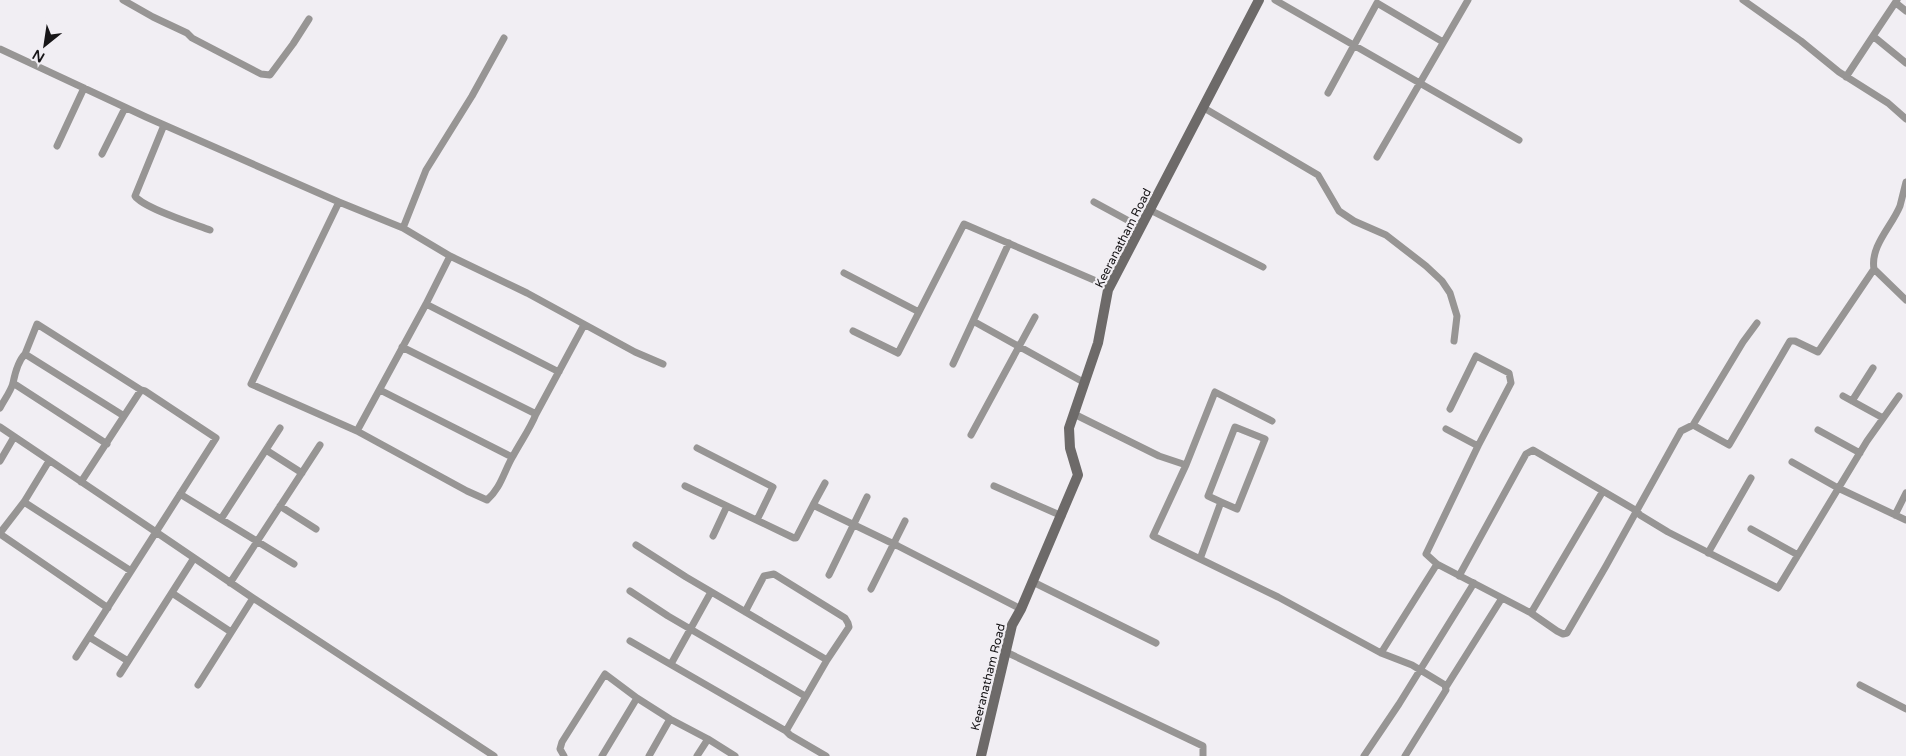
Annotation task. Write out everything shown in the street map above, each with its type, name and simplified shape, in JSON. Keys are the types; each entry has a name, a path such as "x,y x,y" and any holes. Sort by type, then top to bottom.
{"street":[{"path":"123,0 261,74 270,76 308,19"},
{"name":"Keeranatham Road","path":"981,756 1012,624 1033,582 1078,475 1070,448 1069,428 1098,343 1110,287 1259,0"},
{"path":"1275,0 1519,140"},
{"path":"1377,157 1468,0"},
{"path":"1743,0 1801,41 1846,77 1888,103 1906,119"},
{"path":"1846,77 1896,2 1906,11"},
{"path":"1328,93 1376,3 1443,42"},
{"path":"1873,36 1906,63"},
{"path":"403,228 426,170 467,104 504,38"},
{"path":"0,50 125,108 403,228 450,256 527,293 635,352 663,364"},
{"path":"57,146 84,88"},
{"path":"102,154 125,108"},
{"path":"1204,108 1318,175 1338,211 1386,236 1437,276 1450,293 1457,316 1454,341"},
{"path":"164,125 135,196 138,201 210,230"},
{"path":"1693,425 1729,445 1790,341 1795,341 1818,352 1874,268 1874,258 1880,241 1900,206 1906,182"},
{"path":"339,202 251,384 357,431 467,491 488,500 495,494 512,457 532,424 584,325"},
{"path":"1094,202 1142,226"},
{"path":"1150,210 1263,267"},
{"path":"854,331 898,353 964,224 1110,287"},
{"path":"953,364 1009,243"},
{"path":"357,431 450,256"},
{"path":"1874,268 1906,300"},
{"path":"844,273 919,312"},
{"path":"426,304 559,372"},
{"path":"971,435 1035,317"},
{"path":"973,321 1085,383"},
{"path":"0,408 13,383 18,364 25,354 37,324 141,390 146,391 216,438 76,657"},
{"path":"1450,409 1476,356 1509,373 1511,382 1426,554 1437,564 1531,613 1557,631 1567,633 1637,511 1680,431 1693,425 1743,342 1757,324"},
{"path":"402,347 536,414"},
{"path":"25,354 124,416"},
{"path":"1852,401 1873,368"},
{"path":"13,383 107,444"},
{"path":"81,482 141,390"},
{"path":"380,390 512,457"},
{"path":"1272,421 1215,392 1186,465 1153,536 1278,597 1381,653 1412,665 1446,687"},
{"path":"1843,396 1883,418"},
{"path":"1460,576 1529,451 1533,450 1637,511 1640,515 1668,532 1778,588 1860,453 1899,396"},
{"path":"1074,414 1159,456 1186,465"},
{"path":"0,426 230,583 494,756"},
{"path":"1235,427 1265,439 1237,509 1221,502 1208,496 1235,427"},
{"path":"220,519 280,428"},
{"path":"1446,429 1478,446"},
{"path":"1818,430 1860,453"},
{"path":"0,461 14,437"},
{"path":"230,583 320,445"},
{"path":"697,448 772,487 757,520"},
{"path":"266,450 302,473"},
{"path":"49,461 24,502 0,534 108,608"},
{"path":"1792,462 1838,488 1906,520"},
{"path":"1708,553 1751,478"},
{"path":"685,486 796,538 824,483"},
{"path":"994,486 1062,516"},
{"path":"1531,613 1603,491"},
{"path":"1895,515 1906,493"},
{"path":"180,494 294,564"},
{"path":"829,575 867,497"},
{"path":"24,502 131,571"},
{"path":"1200,559 1221,502"},
{"path":"280,506 316,529"},
{"path":"713,536 727,506"},
{"path":"813,506 893,543 1021,609"},
{"path":"871,589 905,521"},
{"path":"1750,529 1798,555"},
{"path":"636,545 711,592 827,660"},
{"path":"120,674 194,558"},
{"path":"1381,653 1437,564"},
{"path":"745,612 764,576 774,574 845,618 848,623 849,627 827,660 786,730"},
{"path":"1033,582 1156,643"},
{"path":"1364,756 1399,704 1474,583"},
{"path":"630,591 805,696"},
{"path":"671,664 711,592"},
{"path":"172,593 231,632"},
{"path":"198,685 253,598"},
{"path":"1405,756 1502,598"},
{"path":"90,637 128,661"},
{"path":"630,641 786,730 790,735 826,756"},
{"path":"1006,652 1203,746 1203,756"},
{"path":"564,756 560,749 562,742 605,674 637,698 670,719 735,756"},
{"path":"1860,684 1906,709"},
{"path":"602,756 637,698"},
{"path":"649,756 670,719"},
{"path":"697,756 708,739"}]}
